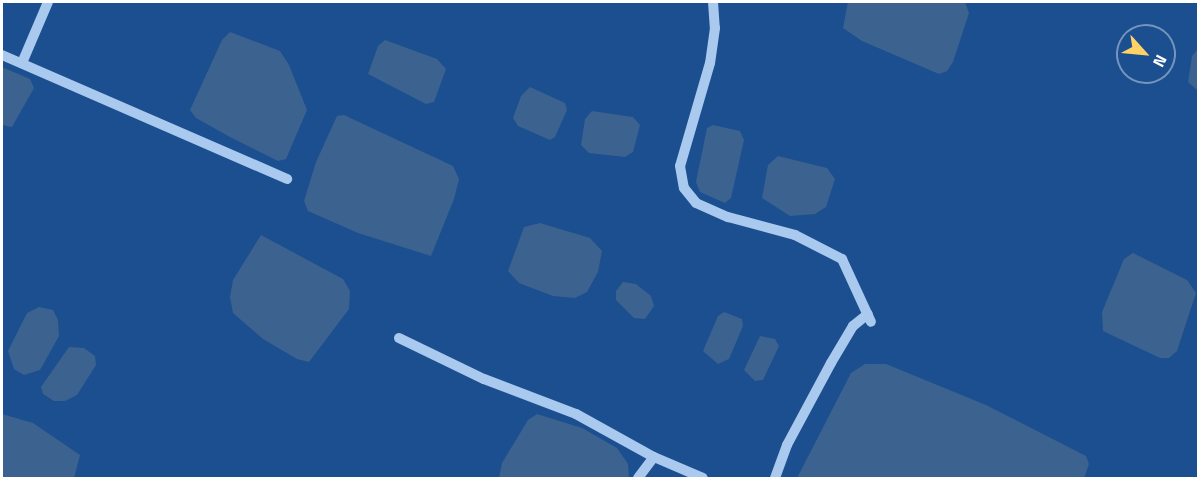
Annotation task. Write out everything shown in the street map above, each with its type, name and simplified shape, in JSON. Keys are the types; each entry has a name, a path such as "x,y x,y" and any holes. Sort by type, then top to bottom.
{"street":[{"path":"22,63 48,2"},
{"path":"713,2 715,28 710,63 680,166 684,188 696,203 728,217 795,235 842,259 870,318 853,326 831,363 787,445 775,478"},
{"path":"2,55 287,179"},
{"path":"399,338 484,379 576,414 654,457 703,478"},
{"path":"638,478 654,457"}],"water":[{"path":"848,2 965,2 969,13 953,62 947,71 939,74 862,41 843,28"},
{"path":"230,32 280,51 289,65 307,110 286,159 278,161 230,137 196,118 190,110 222,40"},
{"path":"385,40 437,59 446,69 434,102 426,104 368,74 378,46"},
{"path":"1198,49 1198,91 1188,82 1192,56"},
{"path":"2,67 30,79 34,88 12,127 2,125"},
{"path":"530,87 565,103 567,110 555,137 550,140 518,126 513,118 521,96"},
{"path":"592,111 633,117 640,125 633,152 625,157 589,153 581,145 585,119"},
{"path":"344,115 453,166 459,179 454,199 431,256 358,233 308,211 304,201 316,162 337,116"},
{"path":"713,125 740,131 744,140 731,198 725,203 700,192 696,182 707,128"},
{"path":"778,156 827,168 835,179 826,207 815,214 790,216 762,198 768,165"},
{"path":"540,223 590,238 602,251 598,272 587,292 575,298 553,296 519,283 508,271 524,227"},
{"path":"261,235 343,279 350,291 349,309 309,362 297,359 263,339 233,313 230,297 233,280"},
{"path":"1133,253 1187,280 1196,293 1177,351 1169,358 1160,358 1103,331 1102,312 1124,259"},
{"path":"623,282 636,284 651,296 654,306 645,319 634,318 616,300 616,291"},
{"path":"39,307 53,310 58,320 59,336 40,370 24,375 14,369 8,351 27,313"},
{"path":"724,312 742,319 743,326 729,359 718,364 703,351 718,316"},
{"path":"760,336 775,339 779,346 763,380 755,381 744,370"},
{"path":"69,347 84,348 95,356 96,365 77,395 65,401 54,401 43,394 41,387"},
{"path":"865,364 886,364 986,405 1086,456 1089,464 1084,478 797,478 851,373"},
{"path":"2,414 33,423 80,455 74,478 2,478"},
{"path":"537,414 582,428 617,448 628,464 629,478 499,478 502,463 528,420"}]}
